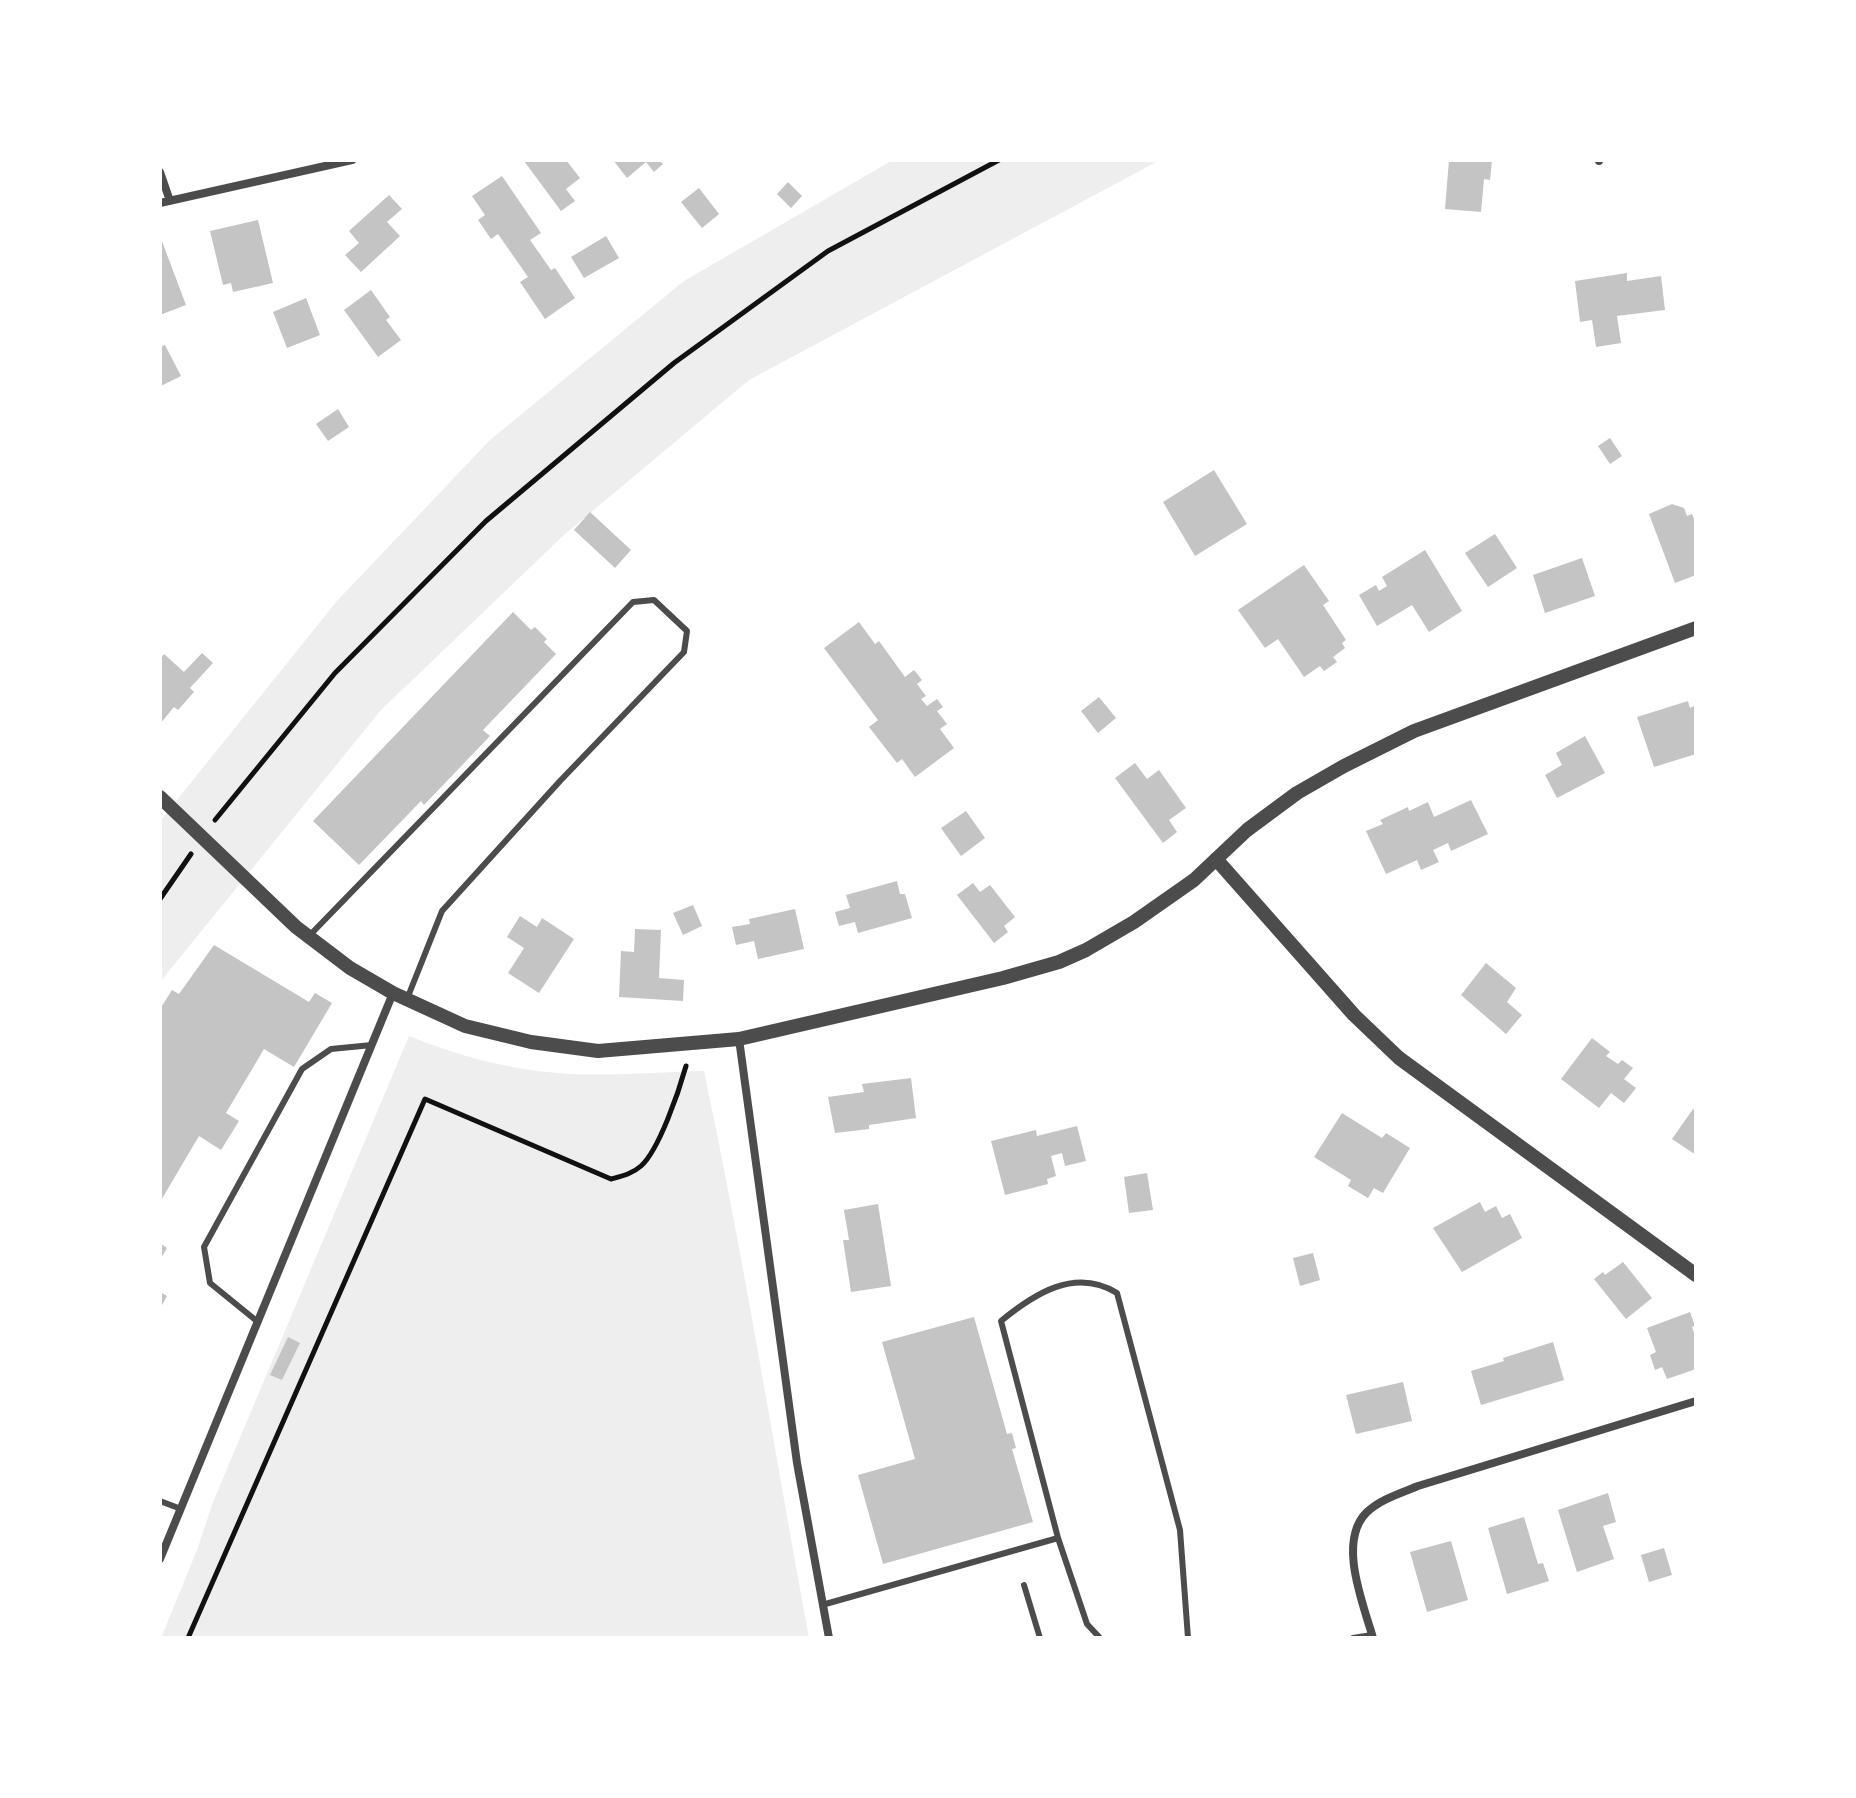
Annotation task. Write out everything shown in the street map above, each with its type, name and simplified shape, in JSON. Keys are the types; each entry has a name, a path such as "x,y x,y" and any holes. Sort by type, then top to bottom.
{"street":[{"path":"160,172 165,202 352,160"},
{"path":"160,797 308,936 350,968 400,996 465,1026 531,1042 598,1051 739,1039 1003,978 1059,962 1134,922 1194,880 1247,830 1297,793 1344,766 1414,731 1696,628"},
{"path":"1216,859 1354,1015 1399,1058 1696,1275"},
{"path":"160,1559 372,1045 400,996"},
{"path":"739,1039 797,1463 829,1638"},
{"path":"1373,1636 1351,1549 1356,1525 1368,1511 1382,1501 1418,1486 1696,1401"}],"lane":[{"path":"308,936 633,602 654,600 687,631 684,652 560,781 442,911 400,996"},
{"path":"258,1322 210,1283 204,1247 302,1069 331,1049 372,1045"},
{"path":"1100,1638 1087,1624 1058,1538 1001,1321 1025,1301 1065,1283 1103,1284 1117,1293 1180,1530 1188,1638"},
{"path":"160,1501 181,1509"},
{"path":"822,1605 1058,1538"},
{"path":"1024,1585 1040,1638"},
{"path":"1353,1638 1373,1636"}],"path":[{"path":"160,899 235,792 335,673 486,521 674,363 828,251 999,160"},
{"path":"188,1638 425,1099 611,1179 629,1174 641,1166 653,1151 676,1102 687,1065"}],"shaded area":[{"path":"893,160 1160,160 749,380 565,534 381,710 160,982 160,821 337,601 490,440 684,281"},
{"path":"409,1036 482,1060 538,1071 593,1075 704,1071 746,1283 809,1638 161,1638 213,1502"}],"building":[{"path":"526,160 566,160 580,178 566,189 575,201 561,211"},
{"path":"613,160 659,160 663,164 654,172 646,162 627,178"},
{"path":"1449,160 1492,160 1490,180 1484,179 1481,212 1445,209"},
{"path":"502,176 541,233 530,240 551,270 555,268 575,298 545,319 520,282 528,277 498,234 491,239 478,220 485,215 472,196"},
{"path":"788,182 802,196 791,208 777,194"},
{"path":"699,188 719,214 702,228 681,202"},
{"path":"389,195 402,209 387,222 400,236 361,272 345,255 359,243 349,231"},
{"path":"258,220 273,283 233,292 231,283 223,285 210,231"},
{"path":"160,236 186,305 160,315"},
{"path":"606,236 619,258 584,278 571,257"},
{"path":"1627,273 1627,281 1661,276 1665,310 1617,316 1621,343 1596,347 1592,320 1580,322 1575,281"},
{"path":"371,290 390,317 386,320 401,340 378,357 344,310"},
{"path":"306,298 320,335 287,348 273,312"},
{"path":"165,345 181,376 161,386 160,347"},
{"path":"338,409 349,427 328,441 316,424"},
{"path":"1610,438 1622,456 1610,464 1598,446"},
{"path":"1214,470 1247,524 1195,556 1163,502"},
{"path":"1672,504 1684,508 1687,516 1692,514 1696,524 1696,575 1675,583 1649,514"},
{"path":"590,512 631,550 615,568 574,530"},
{"path":"1495,534 1517,568 1488,587 1465,553"},
{"path":"1425,550 1462,611 1429,632 1412,605 1377,626 1359,595 1376,585 1379,591 1387,586 1382,577"},
{"path":"1582,558 1595,596 1545,613 1533,575"},
{"path":"1304,565 1329,601 1323,605 1346,640 1342,643 1345,648 1333,657 1337,662 1324,671 1320,666 1304,677 1278,639 1265,648 1238,610"},
{"path":"513,612 531,630 535,627 556,654 483,730 490,736 424,805 421,801 359,865 313,821"},
{"path":"859,622 875,644 879,641 905,677 914,670 922,680 917,684 926,696 921,699 927,706 937,699 943,707 937,711 947,724 940,729 954,748 915,777 902,759 897,763 869,727 878,720 824,648"},
{"path":"202,653 213,663 190,688 194,692 178,710 174,707 160,724 160,659 164,654 184,672"},
{"path":"1099,697 1116,718 1098,733 1081,711"},
{"path":"1688,701 1690,708 1696,705 1696,754 1654,767 1637,717"},
{"path":"1585,736 1605,773 1557,798 1545,775 1562,765 1556,753"},
{"path":"1135,763 1147,779 1159,770 1186,808 1169,820 1177,832 1163,843 1115,778"},
{"path":"1471,800 1488,834 1451,851 1448,843 1433,850 1439,862 1421,870 1417,860 1386,874 1366,831 1383,824 1380,820 1408,807 1409,811 1428,802 1434,817"},
{"path":"966,811 985,838 961,856 941,828"},
{"path":"897,881 900,894 905,894 912,918 858,933 855,922 839,926 835,912 850,908 846,895"},
{"path":"973,883 980,892 990,885 1015,917 1004,926 1008,932 994,943 957,895"},
{"path":"693,905 702,926 683,935 673,913"},
{"path":"795,909 804,949 758,959 754,941 736,945 732,927 750,924 749,919"},
{"path":"520,916 537,927 542,918 574,939 539,993 508,973 524,948 507,937"},
{"path":"635,929 661,930 659,978 684,980 683,1001 619,997 621,951 634,952"},
{"path":"214,945 309,1002 315,993 332,1003 294,1067 264,1049 226,1113 239,1121 221,1150 199,1136 160,1202 160,1009 172,990 179,994"},
{"path":"1486,963 1516,988 1507,1002 1522,1015 1506,1034 1461,995"},
{"path":"1592,1038 1610,1052 1606,1056 1618,1064 1622,1060 1633,1068 1624,1079 1636,1088 1624,1103 1611,1093 1599,1108 1561,1079"},
{"path":"911,1078 916,1118 835,1133 828,1097 864,1092 862,1084"},
{"path":"1693,1109 1696,1111 1696,1155 1672,1139"},
{"path":"1342,1113 1382,1138 1386,1133 1410,1148 1383,1193 1374,1188 1368,1198 1348,1186 1351,1180 1314,1157"},
{"path":"1077,1126 1086,1161 1065,1166 1062,1153 1051,1156 1056,1176 1047,1179 1048,1184 1005,1195 991,1141 1036,1130 1037,1136"},
{"path":"1147,1173 1153,1210 1129,1213 1124,1177"},
{"path":"1480,1202 1485,1212 1496,1206 1502,1218 1510,1214 1522,1238 1462,1272 1433,1228"},
{"path":"878,1204 891,1286 851,1292 843,1240 849,1240 844,1210"},
{"path":"160,1243 167,1248 160,1260"},
{"path":"1313,1253 1320,1280 1300,1286 1293,1258"},
{"path":"1623,1262 1652,1298 1626,1319 1594,1279"},
{"path":"160,1292 167,1296 160,1309"},
{"path":"1690,1312 1695,1326 1692,1327 1696,1339 1696,1369 1667,1379 1662,1367 1655,1370 1650,1355 1656,1352 1647,1328"},
{"path":"974,1317 1007,1434 1012,1433 1016,1448 1012,1449 1033,1522 883,1564 858,1475 915,1459 882,1342"},
{"path":"288,1337 300,1343 282,1380 270,1375"},
{"path":"1553,1342 1564,1380 1481,1405 1471,1371"},
{"path":"1403,1382 1412,1421 1356,1434 1346,1395"},
{"path":"1608,1493 1616,1522 1603,1526 1614,1559 1577,1572 1558,1510"},
{"path":"1524,1517 1538,1564 1543,1563 1549,1581 1507,1594 1488,1528"},
{"path":"1451,1541 1468,1600 1427,1612 1410,1552"},
{"path":"1664,1548 1672,1575 1649,1582 1641,1555"}]}
